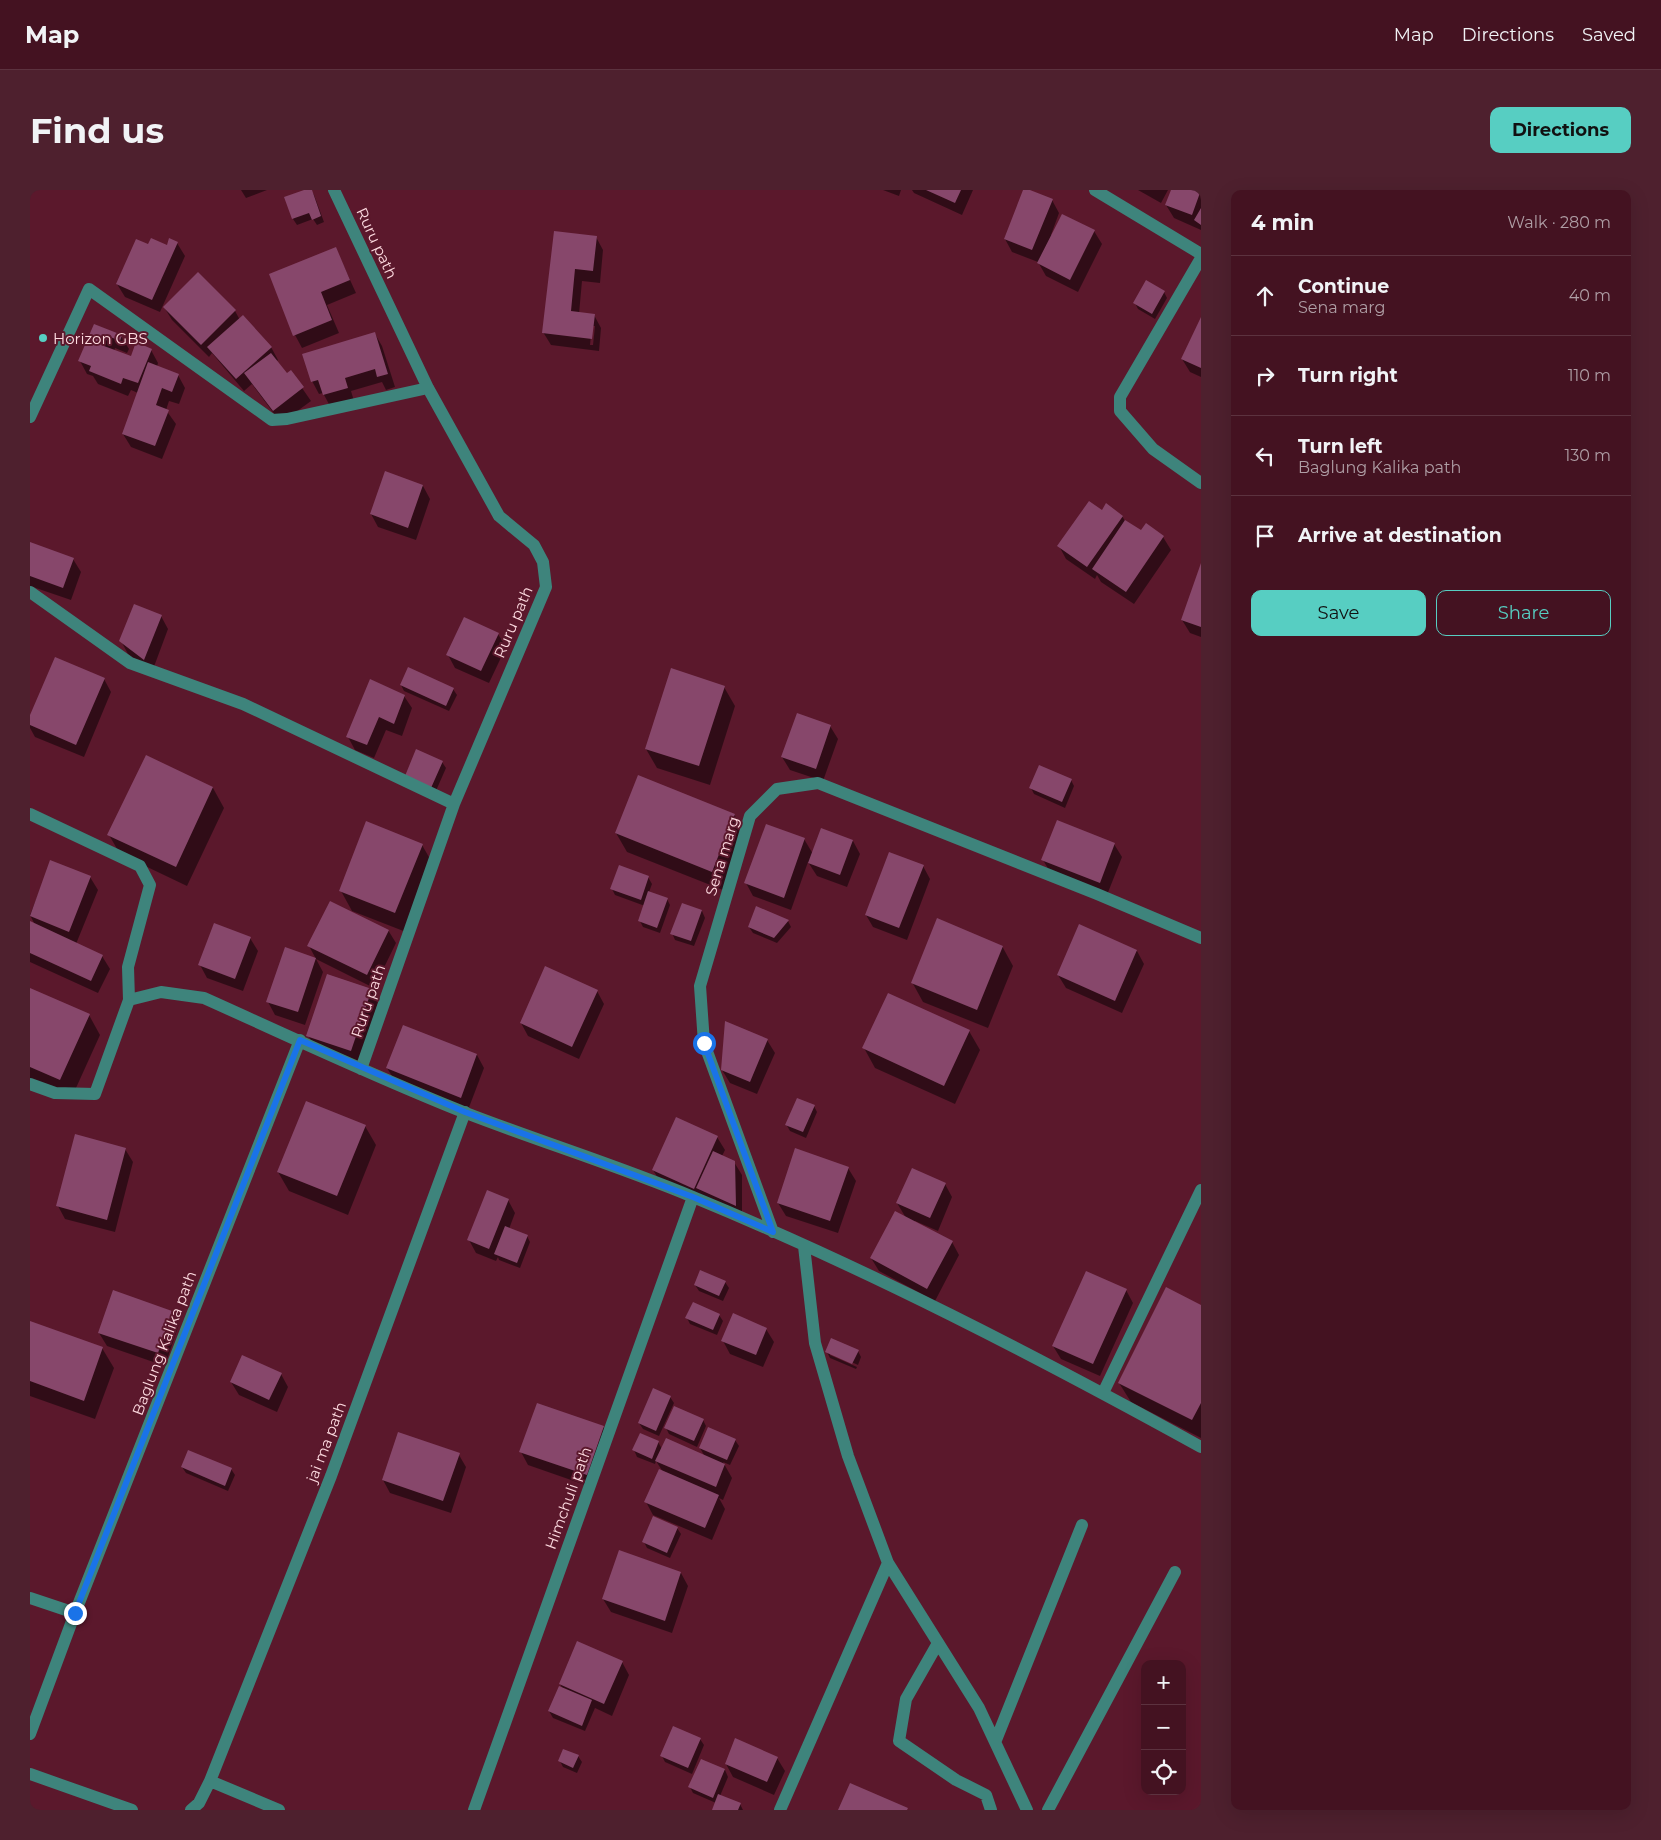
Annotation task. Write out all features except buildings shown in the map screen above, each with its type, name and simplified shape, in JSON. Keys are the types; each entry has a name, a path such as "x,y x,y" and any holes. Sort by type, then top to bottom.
{"street":[{"name":"Ruru path","path":"334,190 428,388 499,516 534,545 543,562 546,587 454,804 362,1069"},
{"path":"1094,190 1201,256 1120,397 1120,411 1153,449 1201,483"},
{"path":"30,417 89,289 272,420 287,419 428,388"},
{"path":"30,592 130,664 243,704 454,804"},
{"name":"Sena marg","path":"773,1232 704,1043 700,986 750,816 778,789 818,784 1201,938"},
{"path":"30,814 140,866 150,886 128,966 129,1000 95,1094 55,1093 30,1084"},
{"path":"129,1000 161,992 204,998 362,1069 465,1112 693,1197 804,1246 962,1320 1103,1393 1201,1447"},
{"name":"Baglung Kalika path","path":"30,1734 75,1613 300,1040"},
{"name":"jai ma path","path":"192,1810 199,1803 210,1781 331,1476 465,1112"},
{"path":"1103,1393 1201,1190"},
{"name":"Himchuli path","path":"474,1810 693,1197"},
{"path":"804,1246 815,1344 848,1456 888,1564 979,1708 996,1740 1027,1810"},
{"path":"996,1740 1082,1525"},
{"path":"780,1810 888,1564"},
{"path":"1048,1810 1175,1572"},
{"path":"30,1598 75,1613"},
{"path":"938,1643 906,1698 899,1741 956,1780 986,1795 991,1810"},
{"path":"30,1774 132,1810"},
{"path":"210,1781 278,1810"}],"place":[{"name":"Horizon GBS","path":"43,338"}],"route":[{"path":"75,1613 300,1040 362,1069 465,1112 693,1197 773,1232 704,1043"}]}
